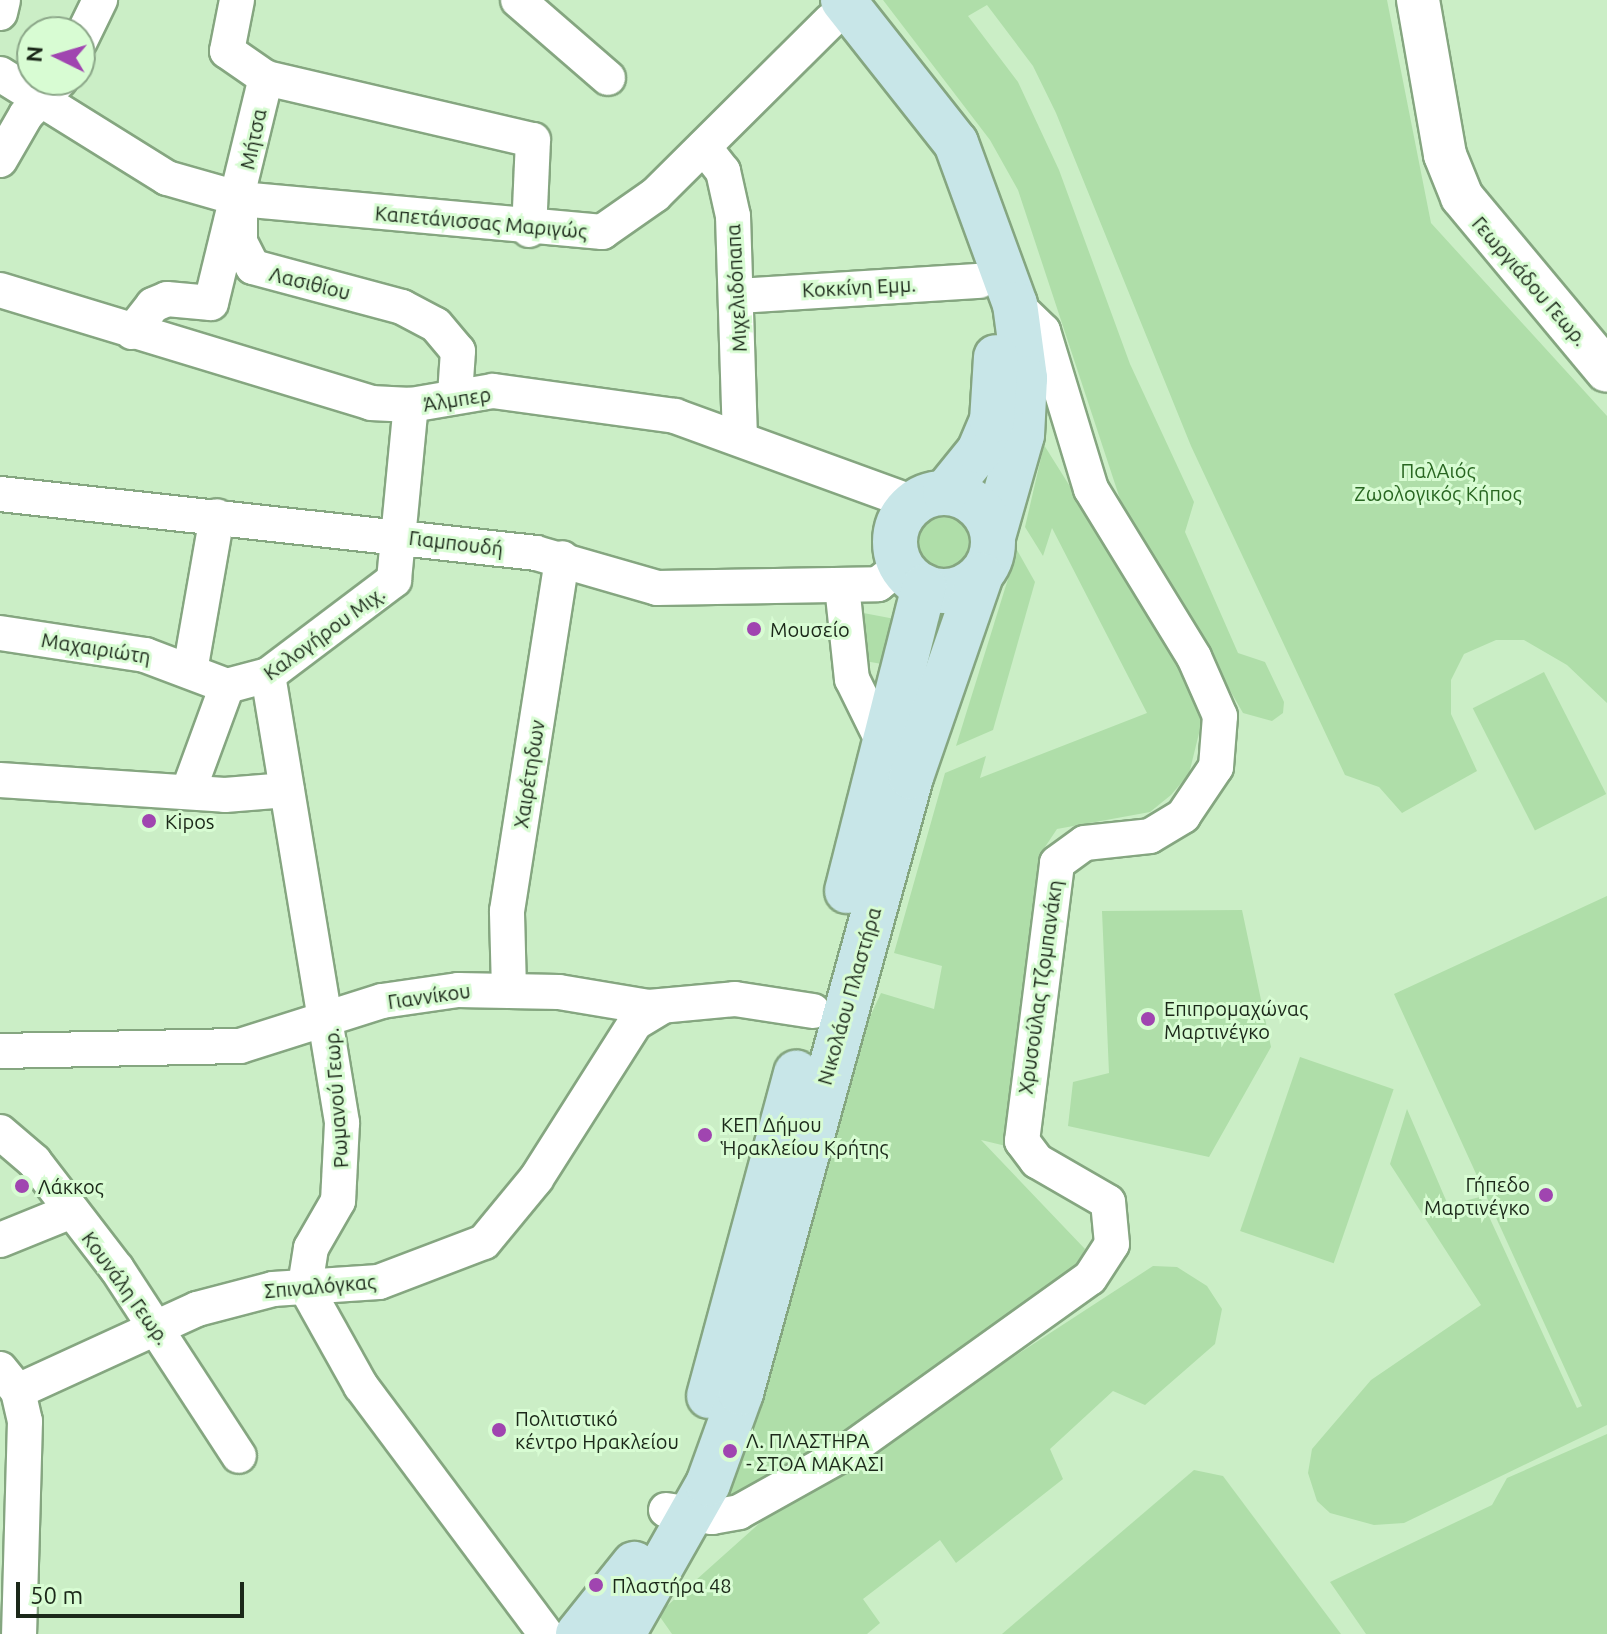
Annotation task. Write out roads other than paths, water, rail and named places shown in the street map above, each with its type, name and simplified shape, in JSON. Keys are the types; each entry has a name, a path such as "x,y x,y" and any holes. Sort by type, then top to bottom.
{"main road":[{"name":"Νικολάου Πλαστήρα","path":"623,1634 679,1513 741,1393 911,777 987,556 1022,435 1025,378 997,292 917,131 828,7"},
{"name":"Νικολάου Πλαστήρα","path":"929,498 979,451 997,396 997,292"},
{"path":"929,498 980,507 987,556 954,591 913,577 896,531 929,498"},
{"name":"Νικολάου Πλαστήρα","path":"578,1634 610,1600 679,1513 886,748 913,577"}],"street":[{"path":"0,13 3,0"},
{"path":"237,0 227,51 266,78 533,140 529,230"},
{"path":"518,0 608,78"},
{"name":"Γεωργιάδου Γεωρ.","path":"1418,0 1445,155 1462,197 1607,371"},
{"name":"Καπετάνισσας Μαριγώς","path":"240,199 529,230 608,230 704,147 828,7"},
{"name":"Μήτσα","path":"240,199 266,78"},
{"path":"0,160 47,96"},
{"path":"55,96 167,178 240,199 211,303 167,299 153,305 132,332"},
{"name":"Μιχελιδόπαπα","path":"704,147 727,183 739,296 740,436"},
{"name":"Λασιθίου","path":"240,199 247,263 428,320 455,344 455,395"},
{"name":"Άλμπερ","path":"0,290 355,399 411,405 455,395 493,391 630,408 740,436 929,498"},
{"name":"Κοκκίνη Εμμ.","path":"739,296 997,292"},
{"name":"Χρυσούλας Τζομπανάκη","path":"679,1513 753,1506 908,1412 1090,1278 1112,1244 1108,1202 1037,1161 1022,1141 1057,863 1085,843 1150,836 1183,816 1216,767 1220,716 1194,657 1091,489 1043,331 997,292"},
{"name":"Καλογήρου Μιχ.","path":"227,686 268,675 388,588 400,537 411,405"},
{"name":"Γιαμπουδή","path":"0,494 217,516 562,558 657,588 842,586 913,577"},
{"path":"190,671 217,516"},
{"name":"Χαιρέτηδων","path":"509,990 507,911 562,558"},
{"path":"842,586 852,679 886,748"},
{"name":"Μαχαιριώτη","path":"0,633 145,655 227,686"},
{"name":"Ρωμανού Γεωρ.","path":"268,675 331,1020 342,1175 336,1209 307,1259 305,1286"},
{"path":"188,792 227,686"},
{"path":"0,780 188,792 287,790"},
{"name":"Γιαννίκου","path":"0,1051 216,1049 331,1020 424,992 509,990 662,1007 725,998 813,1011"},
{"name":"Σπιναλόγκας","path":"15,1632 25,1462 9,1380 242,1295 305,1286 388,1280 494,1235 635,1023 662,1007"},
{"name":"Κουνάλη Γεωρ.","path":"0,1132 34,1161 154,1325 239,1456"},
{"path":"0,1240 69,1212"},
{"path":"305,1286 361,1386 546,1634"}],"place":[{"name":"Μουσείο","path":"754,629"},
{"name":"Kipos","path":"149,821"},
{"name":"Επιπρομαχώνας Μαρτινέγκο","path":"1148,1019"},
{"name":"ΚΕΠ Δήμου Ἡρακλείου Κρήτης","path":"705,1135"},
{"name":"Λάκκος","path":"22,1186"},
{"name":"Γήπεδο Μαρτινέγκο","path":"1546,1195"},
{"name":"Πολιτιστικό κέντρο Ηρακλείου","path":"499,1430"},
{"name":"Λ. ΠΛΑΣΤΗΡΑ - ΣΤΟΑ ΜΑΚΑΣΙ","path":"730,1451"},
{"name":"Πλαστήρα 48","path":"596,1585"}],"park label":[{"name":"ΠαλΑιός Ζωολογικός Κήπος","path":"1438,482"}]}
